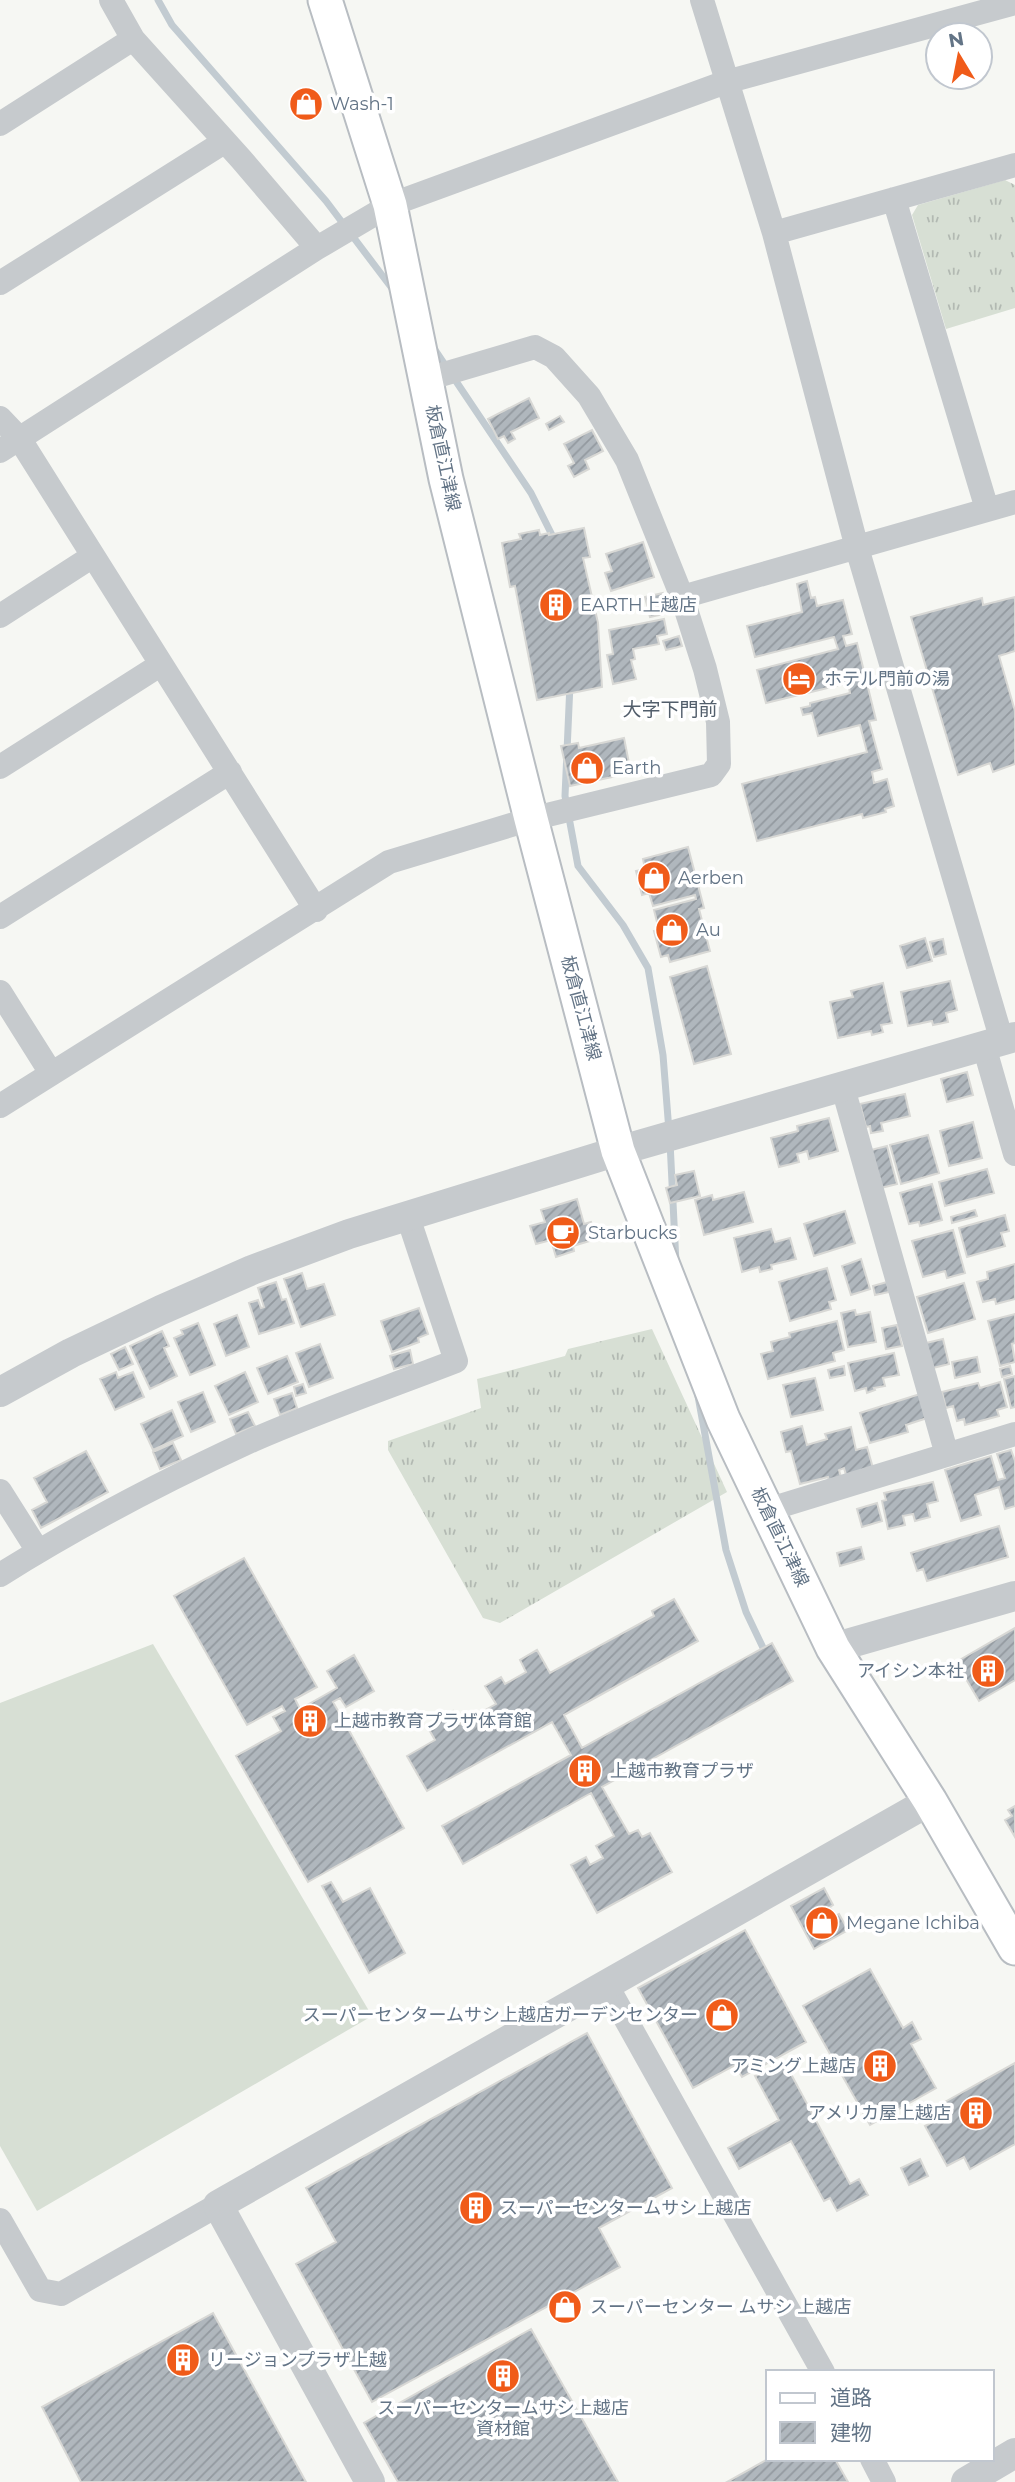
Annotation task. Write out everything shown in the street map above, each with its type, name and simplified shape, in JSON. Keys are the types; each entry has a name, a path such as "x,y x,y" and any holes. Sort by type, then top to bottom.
{"main road":[{"name":"板倉直江津線","path":"325,0 390,205 446,479 618,1151 723,1419 833,1648 930,1801 1015,1948"}],"street":[{"path":"111,0 133,39 317,248"},
{"path":"702,0 774,233 856,548 1000,1041 1015,1154"},
{"path":"10,445 317,248 390,205 726,82 1015,3"},
{"path":"0,124 133,39"},
{"path":"0,283 224,142"},
{"path":"774,233 1015,165"},
{"path":"894,199 987,509"},
{"path":"0,1106 389,862 531,819 711,775 719,764 718,722 705,669 682,597 628,460 589,396 554,357 535,347 427,379"},
{"path":"0,418 10,445 93,556 316,910"},
{"path":"682,597 1015,502"},
{"path":"0,616 93,556"},
{"path":"0,767 160,665"},
{"path":"0,917 230,772"},
{"path":"0,992 51,1073"},
{"path":"0,1392 71,1353 251,1270 349,1234 618,1151 1000,1041"},
{"path":"843,1088 947,1455"},
{"path":"0,1575 38,1551 177,1475 256,1439 456,1361 408,1217"},
{"path":"767,1510 1015,1434"},
{"path":"0,1492 38,1551"},
{"path":"833,1648 1015,1596"},
{"path":"0,2220 40,2290 61,2294 930,1801"},
{"path":"606,1984 822,2370"},
{"path":"218,2205 370,2482"},
{"path":"966,2482 1015,2453"},
{"path":"873,2461 884,2482"}],"green space":[{"path":"1005,180 1015,185 1015,308 946,329 912,215 918,205"},
{"path":"652,1329 727,1492 500,1623 483,1618 388,1450 388,1441 481,1408 477,1379 565,1356 568,1349"},
{"path":"153,1644 372,2016 37,2211 0,2146 0,1703"}],"building":[{"path":"529,398 539,418 511,432 515,439 508,443 504,436 498,439 488,419"},
{"path":"560,416 564,422 549,430 546,424"},
{"path":"592,430 603,451 585,460 589,469 574,477 568,466 574,463 564,444"},
{"name":"EARTH上越店","path":"584,528 590,557 583,558 598,623 602,687 537,700 515,586 510,587 502,543 521,539 519,534 539,530 540,535 549,535"},
{"path":"643,542 654,577 611,591 605,573 612,571 606,554"},
{"path":"807,581 811,598 815,597 817,606 843,600 852,634 843,636 846,646 857,643 876,720 869,721 882,769 872,772 874,783 887,779 894,806 885,809 886,812 863,818 862,814 757,841 742,784 867,752 860,725 818,736 812,713 803,715 801,708 810,706 810,703 850,693 848,683 766,703 757,670 838,649 834,637 755,657 747,626 802,612 797,584"},
{"path":"663,593 668,613 650,617 645,597"},
{"path":"1015,597 1015,651 999,656 1015,711 1015,764 993,772 990,763 958,775 911,617 982,598 983,605"},
{"path":"664,619 667,634 657,636 659,644 633,649 635,659 631,660 636,679 613,684 607,655 613,654 609,630"},
{"path":"679,636 682,646 666,650 663,641"},
{"path":"624,738 631,773 570,786 561,746 578,743 579,748"},
{"path":"688,847 704,908 699,909 710,951 670,962 668,955 661,957 654,931 659,930 654,910 696,899 695,895 653,906 649,893 642,895 636,871 645,869 643,859"},
{"path":"925,938 932,961 907,968 900,946"},
{"path":"943,939 946,954 934,957 930,942"},
{"path":"707,966 731,1054 694,1064 670,977"},
{"path":"950,981 957,1010 946,1013 948,1022 933,1025 932,1021 908,1026 901,992"},
{"path":"883,983 892,1023 881,1025 883,1032 872,1035 871,1031 838,1038 830,1002 853,997 851,991"},
{"path":"967,1072 973,1095 947,1102 941,1079"},
{"path":"905,1094 910,1116 881,1123 883,1131 871,1133 870,1126 866,1127 860,1104"},
{"path":"829,1118 838,1151 809,1159 807,1151 797,1154 799,1162 779,1167 771,1138 798,1131 797,1126"},
{"path":"973,1122 982,1158 949,1166 940,1131"},
{"path":"928,1135 939,1173 901,1184 890,1145"},
{"path":"887,1146 897,1184 881,1188 871,1150"},
{"path":"987,1169 994,1193 945,1206 939,1182"},
{"path":"694,1171 700,1196 670,1203 666,1188 677,1185 675,1175"},
{"path":"932,1184 942,1220 920,1226 919,1222 909,1224 900,1193"},
{"path":"744,1192 753,1222 704,1235 695,1200 712,1195 713,1200"},
{"name":"Starbucks","path":"577,1199 584,1224 591,1222 596,1239 573,1246 574,1251 556,1257 551,1240 536,1244 530,1226 545,1222 541,1210"},
{"path":"975,1210 977,1216 952,1223 951,1217"},
{"path":"845,1211 855,1243 814,1256 804,1224"},
{"path":"1005,1215 1009,1231 1001,1233 1005,1246 967,1257 959,1228"},
{"path":"771,1229 775,1242 790,1238 796,1259 771,1265 772,1269 760,1272 759,1267 742,1272 734,1238"},
{"path":"953,1230 965,1273 947,1278 945,1271 923,1277 912,1241"},
{"path":"861,1259 870,1289 851,1295 842,1266"},
{"path":"1015,1264 1015,1299 996,1304 995,1299 983,1302 977,1282 988,1279 987,1272"},
{"path":"827,1268 836,1300 829,1302 831,1309 790,1321 779,1282"},
{"path":"302,1273 307,1289 324,1284 335,1315 301,1327 284,1279"},
{"path":"276,1282 282,1300 286,1299 294,1323 259,1334 249,1303 258,1300 261,1308 264,1307 258,1288"},
{"path":"887,1282 889,1292 875,1295 873,1286"},
{"path":"964,1283 975,1319 928,1333 917,1297"},
{"path":"419,1308 428,1334 418,1338 419,1342 392,1352 381,1321"},
{"path":"855,1310 856,1315 870,1312 876,1342 848,1347 841,1313"},
{"path":"1015,1314 1015,1343 1012,1344 1015,1362 1000,1366 988,1321"},
{"path":"237,1315 249,1347 226,1356 214,1324"},
{"path":"837,1321 844,1350 833,1353 835,1361 768,1379 761,1354 773,1351 771,1342 790,1337 789,1333"},
{"path":"198,1323 215,1365 190,1375 174,1338 183,1334 181,1330"},
{"path":"897,1325 902,1346 886,1349 882,1328"},
{"path":"162,1331 169,1346 164,1348 177,1376 150,1389 130,1346"},
{"path":"943,1339 949,1364 933,1368 926,1343"},
{"path":"320,1344 333,1378 309,1387 296,1353"},
{"path":"125,1347 133,1364 119,1370 111,1354"},
{"path":"410,1350 413,1364 394,1369 390,1356"},
{"path":"894,1353 899,1375 883,1378 885,1386 874,1388 875,1390 867,1393 866,1388 855,1391 848,1363"},
{"path":"287,1356 298,1382 268,1394 257,1368"},
{"path":"977,1357 980,1372 955,1378 952,1362"},
{"path":"844,1366 845,1375 830,1378 828,1370"},
{"path":"1010,1366 1012,1374 1002,1377 1000,1369"},
{"path":"116,1372 118,1378 133,1372 144,1397 115,1410 100,1379"},
{"path":"245,1372 258,1402 229,1415 215,1386"},
{"path":"1015,1376 1015,1407 1011,1408 1004,1379"},
{"path":"815,1378 823,1410 791,1417 783,1385"},
{"path":"1000,1382 1007,1407 997,1410 999,1416 965,1425 964,1419 957,1421 953,1406 946,1408 942,1392 978,1383 980,1388"},
{"path":"303,1384 306,1393 296,1396 294,1387"},
{"path":"203,1392 215,1422 191,1432 178,1402"},
{"path":"292,1393 297,1408 280,1415 274,1399"},
{"path":"920,1394 927,1418 906,1425 908,1432 870,1443 860,1413"},
{"path":"172,1410 183,1436 153,1450 141,1424"},
{"path":"248,1412 255,1426 236,1434 230,1419"},
{"path":"802,1426 807,1445 827,1439 825,1434 851,1427 856,1450 867,1447 873,1468 846,1475 844,1468 839,1470 841,1477 829,1481 828,1477 800,1484 791,1451 786,1452 781,1432"},
{"path":"173,1443 181,1460 160,1469 153,1452"},
{"path":"1011,1450 1015,1461 1015,1506 1005,1509 999,1487 975,1495 981,1515 961,1521 945,1470 991,1456 998,1480 1005,1478 997,1454"},
{"path":"86,1451 108,1492 41,1528 32,1510 47,1502 34,1478"},
{"path":"933,1482 938,1501 927,1504 930,1517 915,1521 913,1514 903,1516 905,1525 888,1529 882,1501 886,1500 884,1493"},
{"path":"877,1503 882,1521 862,1527 857,1509"},
{"path":"999,1526 1008,1557 927,1581 923,1569 917,1571 911,1553"},
{"path":"861,1547 864,1559 840,1566 837,1553"},
{"name":"上越市教育プラザ体育館","path":"244,1558 317,1687 295,1699 300,1709 337,1688 327,1671 354,1655 374,1691 346,1707 340,1698 333,1702 404,1828 308,1882 236,1756 281,1731 273,1717 285,1711 282,1706 247,1725 174,1596"},
{"name":"上越市教育プラザ","path":"674,1599 698,1641 564,1715 582,1748 772,1643 793,1681 602,1787 629,1834 638,1830 642,1837 650,1833 672,1872 597,1913 571,1865 586,1857 590,1865 603,1858 596,1846 614,1836 591,1793 463,1864 442,1826 571,1755 552,1722 427,1791 407,1756 435,1740 427,1726 453,1711 460,1724 496,1704 485,1686 501,1677 505,1684 526,1672 520,1660 537,1650 550,1673 654,1616 652,1611"},
{"name":"アイシン本社","path":"1015,1628 1015,1680 979,1701 956,1662"},
{"path":"1015,1806 1015,1837 1005,1820 1012,1816 1008,1810"},
{"path":"331,1882 343,1902 370,1888 405,1953 369,1973 322,1886"},
{"name":"Megane Ichiba","path":"824,1888 833,1905 830,1907 835,1916 839,1914 848,1930 814,1949 791,1906"},
{"name":"スーパーセンタームサシ上越店ガーデンセンター","path":"745,1930 806,2042 742,2077 735,2065 693,2088 638,1988"},
{"name":"アミング上越店","path":"870,1969 903,2028 912,2022 921,2039 911,2044 936,2088 870,2125 803,2006"},
{"name":"スーパーセンタームサシ上越店","path":"587,2033 672,2188 599,2228 620,2267 372,2402 296,2264 336,2242 306,2188"},
{"path":"784,2061 850,2184 859,2179 868,2195 837,2211 830,2198 824,2201 791,2141 739,2169 728,2148 779,2120 755,2076"},
{"name":"アメリカ屋上越店","path":"1015,2063 1015,2144 970,2169 964,2157 947,2166 925,2126 940,2118 934,2108"},
{"path":"920,2159 928,2176 909,2185 901,2168"},
{"name":"リージョンプラザ上越","path":"213,2313 306,2482 81,2482 42,2407"},
{"name":"スーパーセンタームサシ上越店 資材館","path":"531,2329 618,2482 398,2482 364,2423"},
{"path":"766,2460 836,2461 848,2482 727,2482"}],"waterway":[{"path":"158,0 172,25 326,201 394,291"},
{"path":"433,347 531,493 555,541"},
{"path":"570,684 565,796 578,866 623,925 648,968 663,1055 669,1131"},
{"path":"670,1142 676,1263"},
{"path":"698,1396 726,1550 746,1612 766,1654"}],"place":[{"name":"Wash-1","path":"306,104"},
{"name":"EARTH上越店","path":"556,605"},
{"name":"ホテル門前の湯","path":"799,679"},
{"name":"Earth","path":"587,768"},
{"name":"Aerben","path":"654,878"},
{"name":"Au","path":"672,930"},
{"name":"Starbucks","path":"563,1233"},
{"name":"アイシン本社","path":"988,1671"},
{"name":"上越市教育プラザ体育館","path":"310,1721"},
{"name":"上越市教育プラザ","path":"585,1771"},
{"name":"Megane Ichiba","path":"822,1923"},
{"name":"スーパーセンタームサシ上越店ガーデンセンター","path":"722,2015"},
{"name":"アミング上越店","path":"880,2066"},
{"name":"アメリカ屋上越店","path":"976,2113"},
{"name":"スーパーセンタームサシ上越店","path":"476,2208"},
{"name":"スーパーセンター ムサシ 上越店","path":"565,2307"},
{"name":"リージョンプラザ上越","path":"183,2360"},
{"name":"スーパーセンタームサシ上越店 資材館","path":"503,2376"}],"district":[{"name":"大字下門前","path":"670,709"}]}
